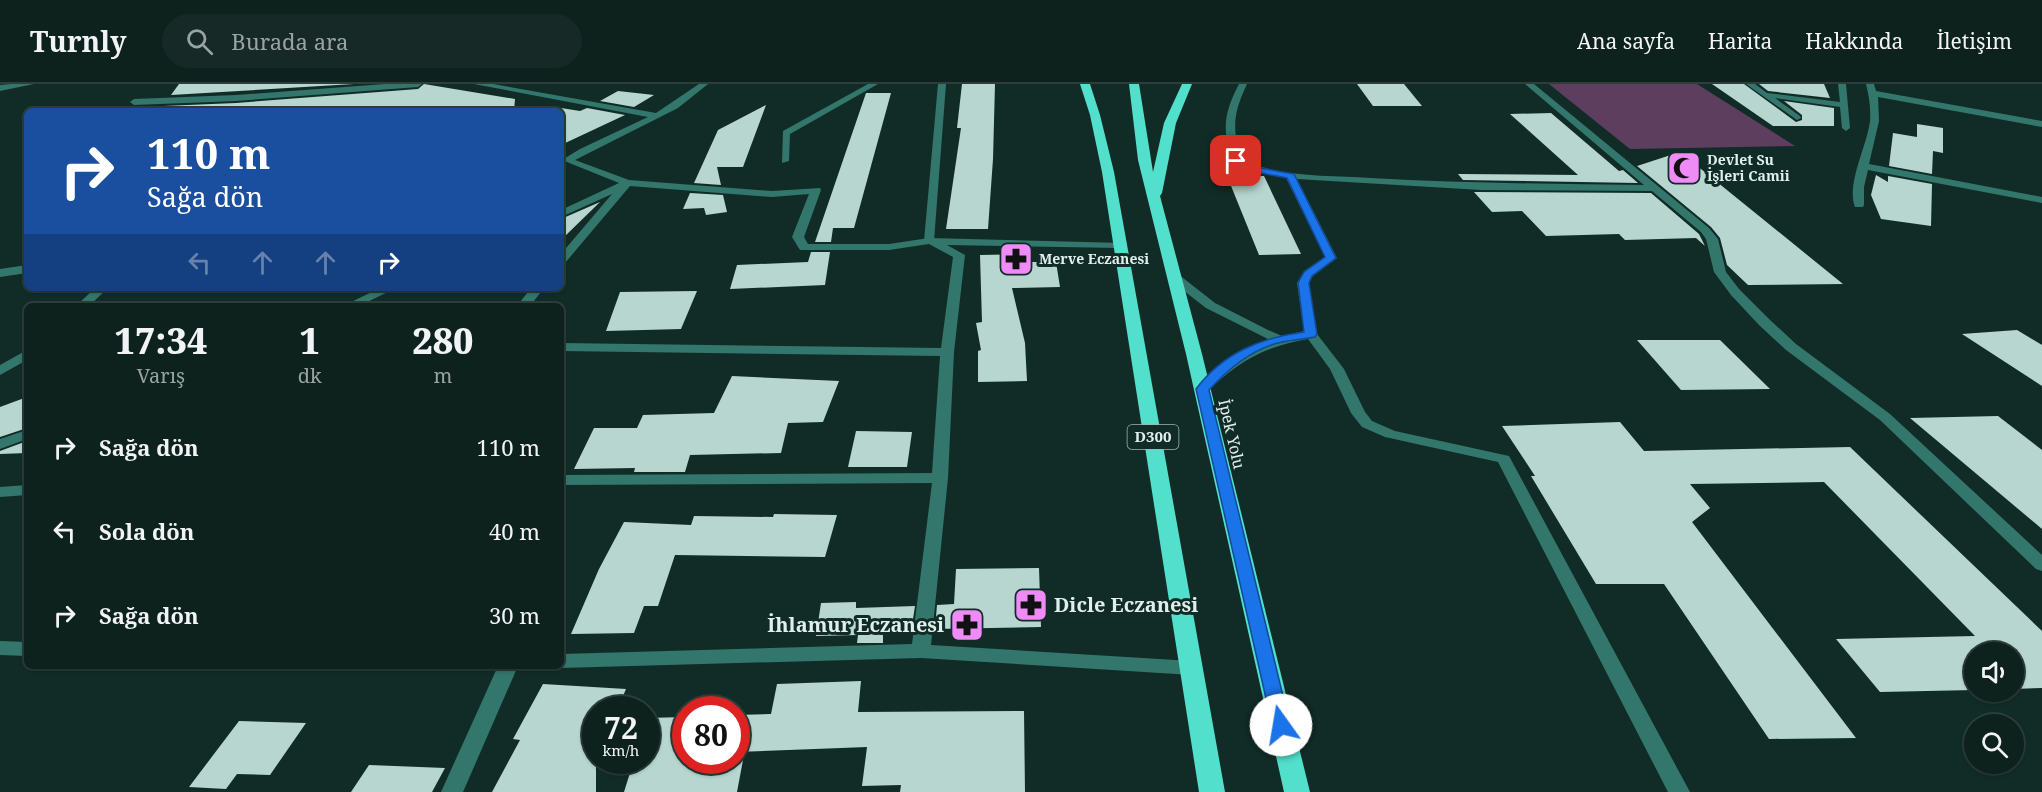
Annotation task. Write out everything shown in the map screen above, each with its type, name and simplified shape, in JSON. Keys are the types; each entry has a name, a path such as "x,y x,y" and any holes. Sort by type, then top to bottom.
{"highway":[{"name":"D300","path":"1085,84 1095,115 1120,245 1212,792"},
{"name":"İpek Yolu","path":"1134,84 1144,160 1202,389 1297,792"},
{"path":"1155,197 1169,129 1180,95 1187,84"}],"street":[{"path":"0,88 30,84"},
{"path":"134,102 236,98 418,84"},
{"path":"478,84 655,115"},
{"path":"704,84 691,98 590,145 567,160 627,183 772,194 816,190 798,237 804,248 889,247 929,241 1120,245"},
{"path":"1243,84 1230,110 1227,126 1236,161 1253,169 1290,176 1481,187 1651,188"},
{"path":"1529,84 1651,188 1705,230 1712,239 1720,272 1735,292 1764,322 1791,348 1885,417 2042,565"},
{"path":"1859,205 1859,183 1875,124 1871,89 2042,124"},
{"path":"1865,166 2042,201"},
{"path":"1290,176 1331,258 1308,274 1303,283 1311,334 1337,369 1358,413 1367,424 1390,434 1504,459 1679,792"},
{"path":"564,213 627,183"},
{"path":"564,257 627,183"},
{"path":"921,651 940,478 947,352 960,255 929,241"},
{"path":"0,273 24,269"},
{"path":"1174,277 1196,298 1217,312 1279,339"},
{"path":"85,303 99,291"},
{"path":"356,303 383,291"},
{"path":"526,303 536,291"},
{"path":"1202,389 1233,360 1254,347 1279,339 1311,334"},
{"path":"564,346 947,352"},
{"path":"0,371 24,356"},
{"path":"0,444 24,435"},
{"path":"564,480 940,478"},
{"path":"0,492 24,490"},
{"path":"0,648 24,649"},
{"path":"564,661 921,651 1192,668"},
{"path":"452,792 507,669"}],"lane":[{"path":"785,160 786,133 874,84"},
{"path":"929,241 942,84"},
{"path":"1750,84 1797,118"},
{"path":"1842,84 1846,128"},
{"path":"1767,95 1845,105"}],"shaded area":[{"path":"1549,84 1697,84 1795,146 1630,149"}],"building":[{"path":"179,84 354,84 171,95"},
{"path":"424,84 515,99 514,108 162,108 164,106 236,103 418,89"},
{"path":"962,84 995,84 988,229 946,229 961,128 957,128"},
{"path":"1357,84 1404,84 1422,106 1373,106"},
{"path":"1712,84 1744,84 1796,122 1802,120 1802,115 1784,101 1834,108 1834,126 1773,126"},
{"path":"1759,84 1824,84 1830,98 1768,91"},
{"path":"618,91 654,95 634,107 600,101"},
{"path":"866,93 891,93 854,228 833,228 831,242 815,242"},
{"path":"766,105 743,167 717,167 721,185 694,183 718,130"},
{"path":"564,108 580,111 587,108 625,115 564,144"},
{"path":"1551,113 1619,171 1623,170 1638,183 1463,180 1458,174 1578,175 1510,114"},
{"path":"1917,124 1943,128 1943,153 1933,151 1932,174 1889,166 1893,133 1917,137"},
{"path":"1680,152 1843,284 1748,285 1727,265 1720,238 1711,227 1637,166"},
{"path":"1876,175 1888,182 1888,176 1932,184 1931,226 1881,219 1871,195"},
{"path":"1227,176 1264,176 1301,254 1259,255"},
{"path":"1474,192 1651,193 1699,234 1705,246 1696,238 1625,240 1619,234 1546,236 1522,211 1492,212"},
{"path":"690,193 723,195 727,212 706,215 704,208 683,209"},
{"path":"600,202 564,237 564,218"},
{"path":"811,252 830,252 825,285 730,289 737,265 808,262"},
{"path":"1024,254 1025,262 1056,262 1060,287 1012,288 1025,343 1027,381 978,382 978,351 981,350 976,323 982,322 980,255"},
{"path":"697,291 681,329 606,331 620,292"},
{"path":"2017,330 2042,345 2042,386 1962,334"},
{"path":"1637,340 1720,340 1770,389 1681,390"},
{"path":"732,376 839,381 823,422 788,423 781,453 690,455 685,472 634,472 635,468 574,469 594,428 637,428 643,415 714,413"},
{"path":"24,398 24,429 0,437 0,407"},
{"path":"1998,416 2042,450 2042,529 1910,418"},
{"path":"1620,422 1644,451 1850,447 2042,631 2042,688 2024,689 2024,642 1964,642 1964,690 1880,692 1836,639 1975,636 1824,482 1690,484 1710,508 1692,522 1856,738 1769,739 1664,584 1596,584 1531,476 1535,476 1502,426"},
{"path":"856,431 912,432 907,467 848,467"},
{"path":"24,442 24,453 0,454 0,451"},
{"path":"774,514 837,515 825,557 675,555 658,606 644,606 634,633 571,634 599,569 624,522 691,525 694,516 773,517"},
{"path":"1039,568 1041,627 935,629 937,605 954,604 956,569"},
{"path":"856,602 856,608 915,606 911,632 883,633 883,643 857,643 858,635 816,636 821,603"},
{"path":"861,681 858,712 1024,711 1025,792 900,792 901,785 862,786 867,747 750,751 750,715 771,714 777,684"},
{"path":"543,684 626,689 623,696 582,696 582,774 596,774 596,792 492,792 520,740 513,739"},
{"path":"672,717 672,774 740,774 737,792 624,792 630,774 660,774 660,718"},
{"path":"239,721 306,723 270,775 237,774 226,789 189,787"},
{"path":"369,765 445,768 432,792 351,792"}],"place":[{"name":"Devlet Su İşleri Camii","path":"1684,168"},
{"name":"Merve Eczanesi","path":"1016,259"},
{"name":"Dicle Eczanesi","path":"1031,605"},
{"name":"İhlamur Eczanesi","path":"967,625"}],"route":[{"path":"1236,161 1253,169 1290,176 1331,258 1308,274 1303,283 1311,334 1279,339 1254,347 1219,371 1202,389 1281,725"}]}
